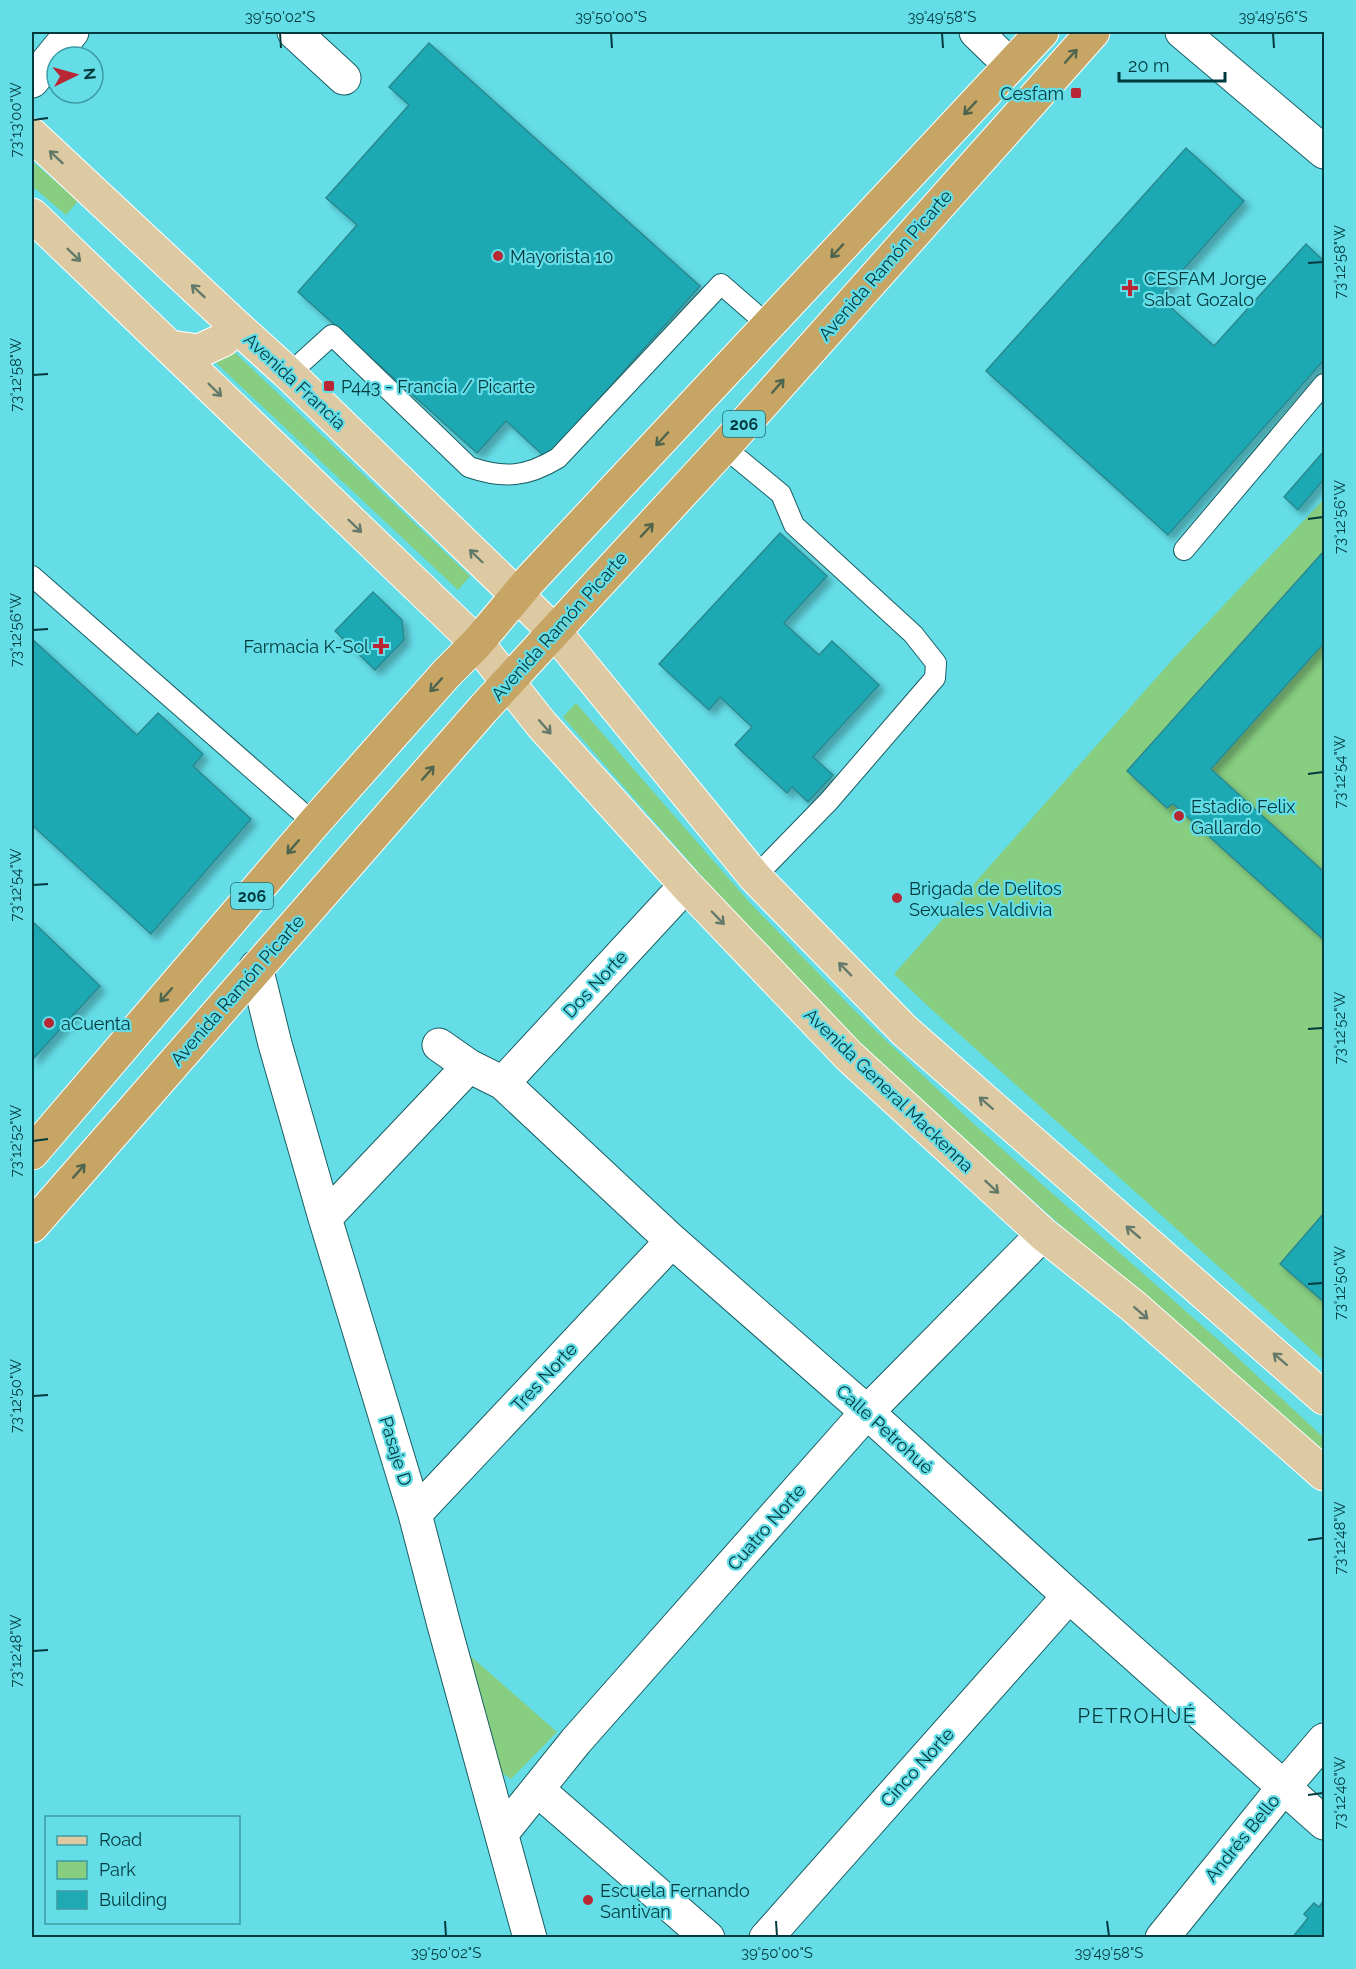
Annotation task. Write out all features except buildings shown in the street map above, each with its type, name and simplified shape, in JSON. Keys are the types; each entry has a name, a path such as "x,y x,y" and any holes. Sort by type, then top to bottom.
{"highway":[{"name":"Avenida Ramón Picarte","path":"32,1226 256,967 390,818 493,663 518,596 547,562 1042,32"},
{"name":"Avenida Ramón Picarte","path":"32,1153 314,823 446,674 493,663 554,631 724,447 1093,32"}],"main road":[{"name":"Avenida Francia","path":"32,135 289,374 554,631"},
{"path":"32,215 493,663"},
{"path":"170,347 199,351 223,340 236,326"},
{"path":"554,631 755,877 905,1031 1324,1398"},
{"name":"Avenida General Mackenna","path":"493,663 542,724 686,885 849,1056 1043,1234 1133,1305 1324,1474"}],"street":[{"path":"32,81 72,32"},
{"path":"294,32 344,78"},
{"path":"976,32 1010,65"},
{"path":"1182,32 1324,152"},
{"name":"Dos Norte","path":"503,1083 686,885"},
{"name":"Pasaje D","path":"256,967 275,1044 325,1218 415,1514 530,1938"},
{"name":"Calle Petrohué","path":"439,1045 469,1066 503,1083 672,1241 867,1412 1324,1823"},
{"path":"325,1218 469,1066"},
{"name":"Cuatro Norte","path":"502,1833 576,1741 867,1412 1043,1234"},
{"name":"Tres Norte","path":"415,1514 672,1241"},
{"name":"Cinco Norte","path":"766,1938 1069,1596"},
{"name":"Andrés Bello","path":"1162,1938 1324,1740"},
{"path":"538,1790 708,1938"}],"lane":[{"path":"289,374 332,335 469,467 489,474 510,476 530,472 558,458 721,284 768,325"},
{"path":"1184,550 1324,384"},
{"path":"724,447 782,494 794,525 914,634 936,663 935,678 829,801 755,877"},
{"path":"32,576 314,823"}],"green space":[{"path":"32,161 78,201 66,215 32,186"},
{"path":"228,346 470,576 458,590 214,361"},
{"name":"Estadio Felix Gallardo","path":"1324,499 1324,1361 894,974 1173,659"},
{"path":"576,703 751,904 853,1009 974,1124 1224,1345 1324,1438 1324,1461 865,1050 714,890 563,717"},
{"path":"466,1652 557,1732 511,1779 502,1773"}],"place":[{"name":"Cesfam","path":"1076,93"},
{"name":"Mayorista 10","path":"498,256"},
{"name":"CESFAM Jorge Sabat Gozalo","path":"1130,288"},
{"name":"P443 - Francia / Picarte","path":"329,386"},
{"name":"Farmacia K-Sol","path":"381,646"},
{"name":"Estadio Felix Gallardo","path":"1179,816"},
{"name":"Brigada de Delitos Sexuales Valdivia","path":"897,898"},
{"name":"aCuenta","path":"49,1023"},
{"name":"Escuela Fernando Santivan","path":"588,1900"}],"district":[{"name":"PETROHUÉ","path":"1137,1716"}]}
